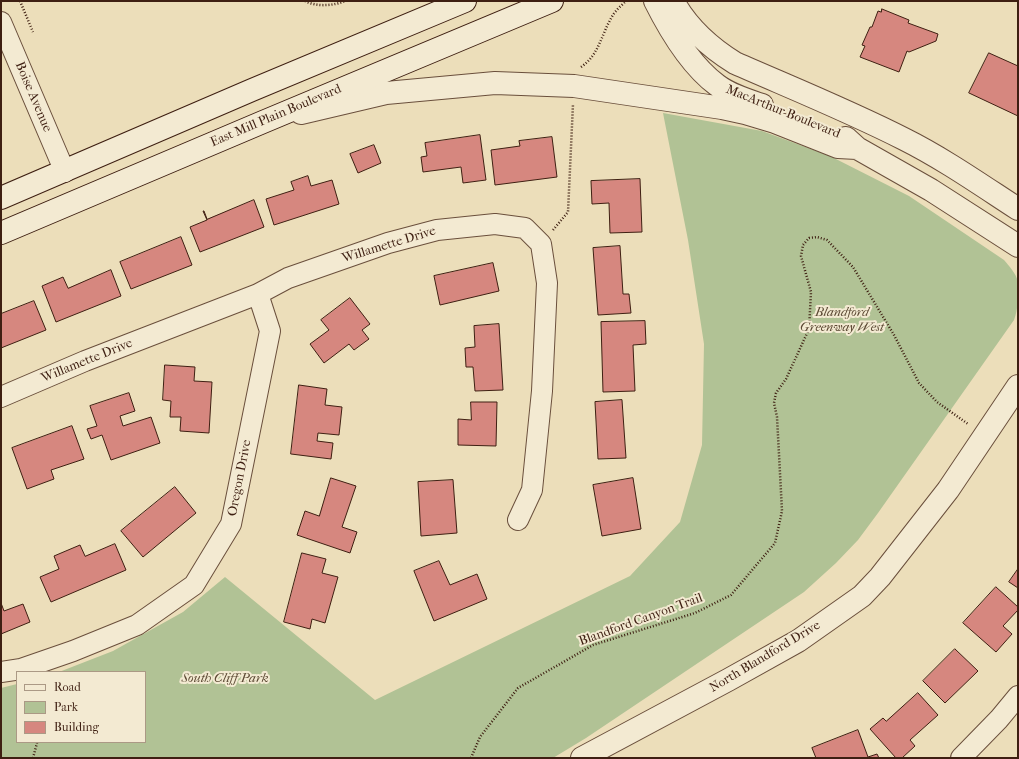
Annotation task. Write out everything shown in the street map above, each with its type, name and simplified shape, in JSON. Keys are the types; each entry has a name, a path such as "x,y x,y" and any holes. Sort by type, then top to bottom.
{"street":[{"path":"1,198 65,172 252,90 465,1"},
{"name":"East Mill Plain Boulevard","path":"1,233 552,1"},
{"name":"MacArthur Boulevard","path":"655,1 693,62 717,85 746,100 843,135 857,148 932,190 1018,246"},
{"name":"MacArthur Boulevard","path":"673,1 688,24 699,36 721,55 735,63 841,108 905,139 946,162 1018,209"},
{"name":"Boise Avenue","path":"3,33 65,172"},
{"path":"263,122 386,93 495,82 574,86 722,108 775,122 838,146 857,148"},
{"name":"Willamette Drive","path":"1,397 85,361 258,294 288,278 388,243 437,230 496,224 525,228 541,244"},
{"path":"518,520 532,490 542,391 547,283 541,244"},
{"name":"Oregon Drive","path":"1,672 21,668 73,651 137,625 194,585 231,524 270,331 258,294"},
{"name":"North Blandford Drive","path":"582,758 722,684 798,641 862,596 880,577 948,490 1018,386"},
{"path":"961,758 999,719 1018,696"}],"path":[{"path":"20,1 33,32"},
{"path":"305,1 313,5 340,3 345,1"},
{"path":"541,244 568,212 574,86 578,69 590,61 613,14 626,1"},
{"name":"Blandford Canyon Trail","path":"470,758 480,737 518,688 593,646 695,612 731,596 775,543 782,511 777,417 774,403 776,393 786,379 809,329 811,292 801,256 803,245 809,238 817,237 827,240 853,267 894,335 920,383 937,402 984,436"},
{"path":"34,758 37,743"}],"green space":[{"name":"Blandford Greenway West","path":"663,113 762,131 830,156 909,196 1004,260 1016,276 1018,282 1018,301 1014,320 858,540 836,563 804,592 586,738 553,758 1,758 1,688 16,684 16,743 146,743 146,671 62,671 113,651 183,612 225,577 375,700 630,576 680,522 702,445 704,344 688,240"}],"building":[{"path":"882,9 909,20 908,23 938,34 936,41 909,52 907,51 899,72 860,57 865,46 862,45 870,27 872,27 878,11 881,12"},
{"path":"989,53 1018,66 1018,116 969,93"},
{"path":"480,135 486,180 463,183 461,167 423,172 421,157 427,156 425,143"},
{"path":"552,137 557,177 495,185 491,150 520,146 519,141"},
{"path":"374,145 381,163 358,173 350,154"},
{"path":"308,176 311,186 332,180 339,204 274,225 266,199 294,190 291,182"},
{"path":"640,179 642,232 610,233 609,203 592,204 591,181"},
{"path":"254,200 264,227 200,252 190,227 207,220 203,211 207,219"},
{"path":"181,237 192,265 131,289 120,262"},
{"path":"620,246 623,294 629,294 631,313 598,315 593,248"},
{"path":"493,263 499,291 440,305 434,276"},
{"path":"111,270 121,296 56,322 42,286 63,277 68,288"},
{"path":"350,298 370,324 362,330 369,339 354,350 349,344 324,363 310,344 329,330 321,320"},
{"path":"34,301 46,330 1,348 1,314"},
{"path":"645,321 646,344 633,345 635,391 603,392 601,322"},
{"path":"499,324 503,390 475,391 473,367 466,367 465,348 475,347 474,326"},
{"path":"165,365 195,367 194,381 212,382 209,433 180,431 181,417 170,417 171,401 163,400"},
{"path":"299,385 327,389 325,405 342,407 339,435 318,433 317,441 333,443 331,459 291,454"},
{"path":"129,393 135,411 120,416 123,426 151,417 160,443 111,460 102,435 91,439 87,429 97,426 90,406"},
{"path":"622,400 626,458 598,459 595,402"},
{"path":"471,402 497,402 496,446 458,445 458,419 471,420"},
{"path":"72,426 84,459 51,470 54,479 27,489 12,448"},
{"path":"331,478 356,486 342,527 357,532 350,553 297,535 305,511 319,516"},
{"path":"633,478 641,529 602,536 593,485"},
{"path":"453,480 457,533 421,536 418,482"},
{"path":"175,487 196,513 143,557 121,531"},
{"path":"115,544 126,570 51,602 40,577 59,569 54,556 80,545 85,556"},
{"path":"302,553 326,559 322,573 338,577 325,623 312,619 310,629 284,622"},
{"path":"439,561 450,585 477,574 487,599 434,621 414,571"},
{"path":"1018,569 1018,588 1009,582"},
{"path":"996,587 1018,607 1018,610 1003,626 1012,634 996,652 963,623"},
{"path":"1,603 4,611 23,604 30,622 1,634"},
{"path":"955,649 978,671 945,703 923,681"},
{"path":"918,693 938,715 910,740 915,746 902,758 896,758 870,729 883,718 886,721"},
{"path":"858,730 868,757 877,754 879,758 816,758 812,748"}],"park label":[{"name":"South Cliff Park","path":"225,679"}]}
